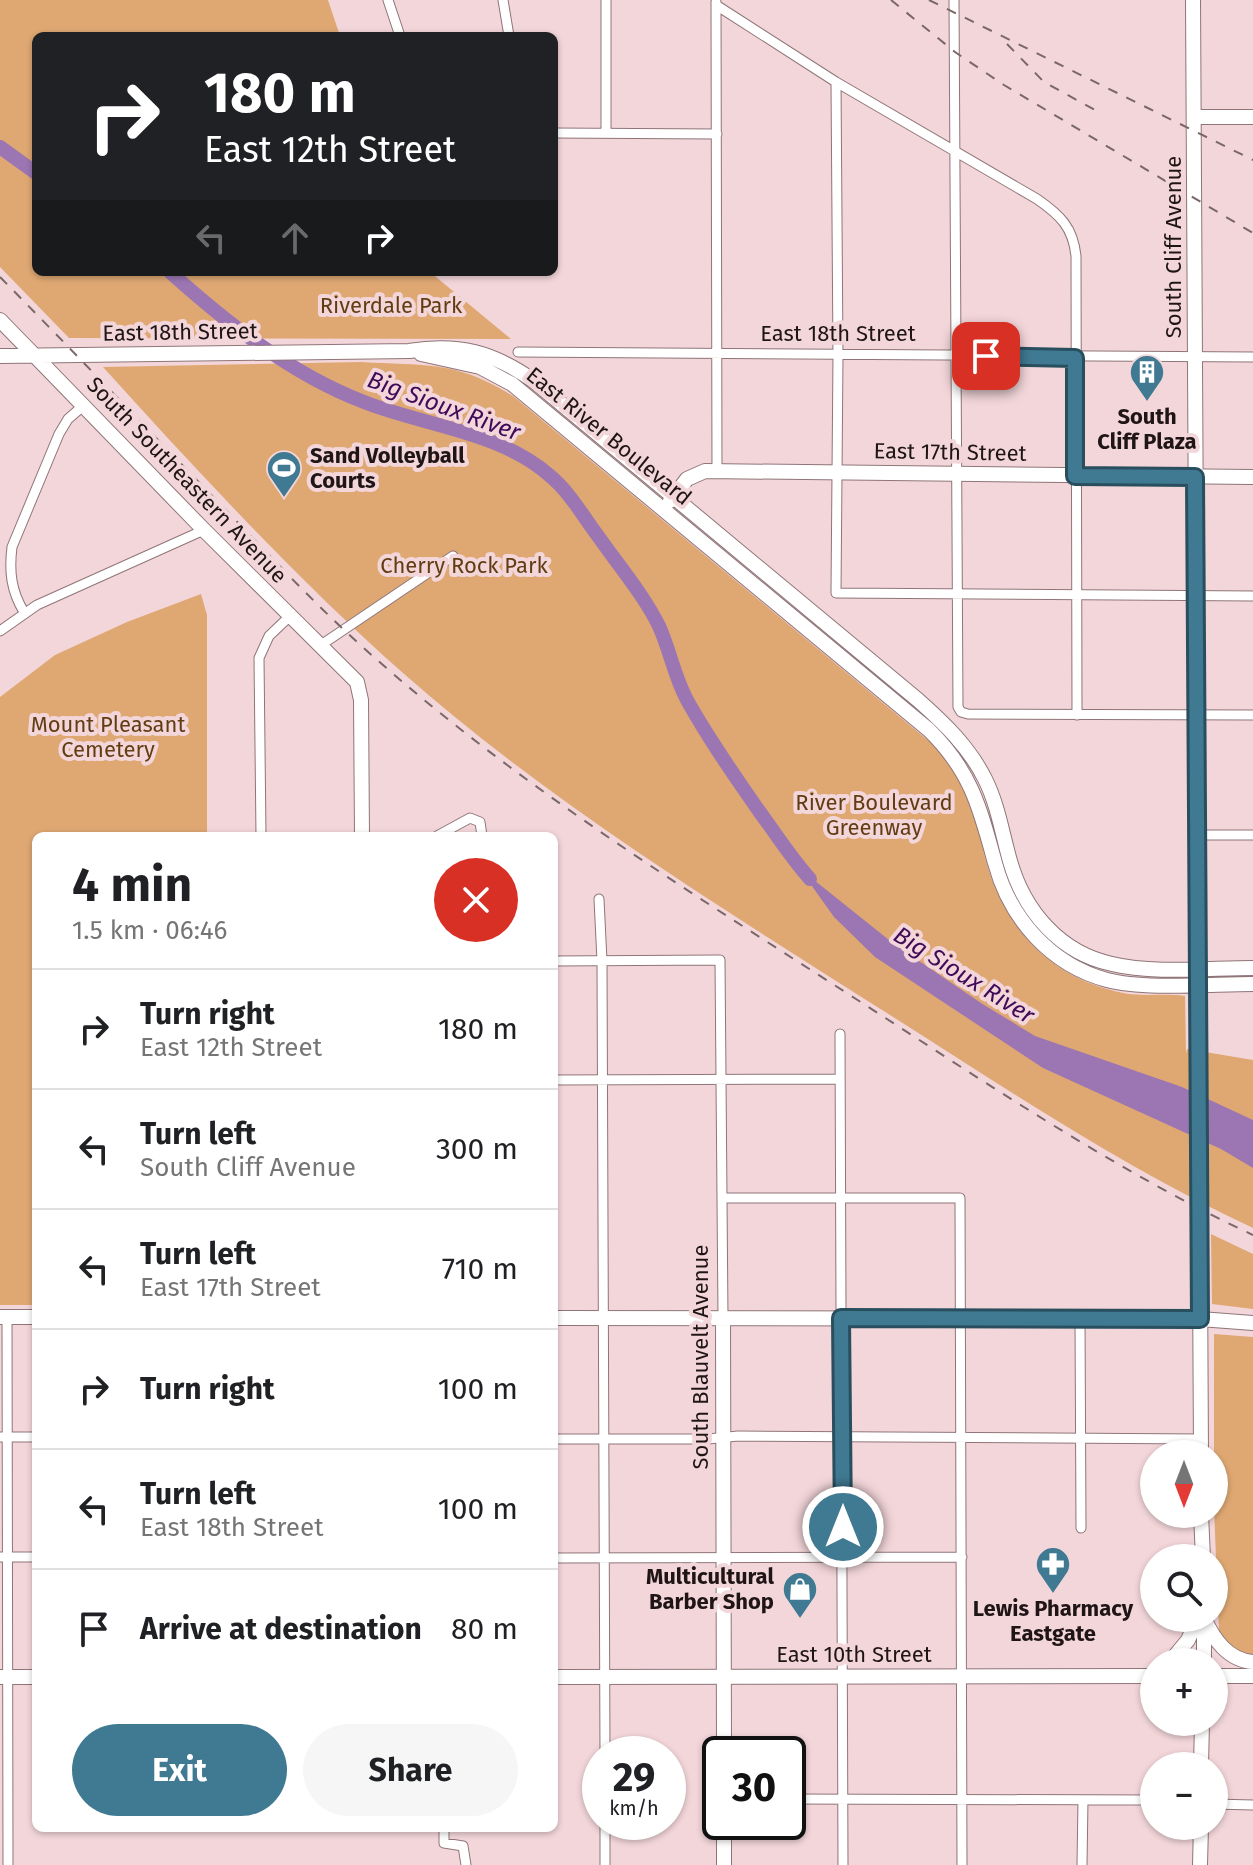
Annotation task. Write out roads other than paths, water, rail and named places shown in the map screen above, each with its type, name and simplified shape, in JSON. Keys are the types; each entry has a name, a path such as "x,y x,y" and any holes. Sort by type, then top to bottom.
{"main road":[{"name":"South Cliff Avenue","path":"1193,0 1201,1440"},
{"path":"1194,117 1253,117"},
{"name":"South Southeastern Avenue","path":"0,320 357,682 361,700 362,832"},
{"name":"East River Boulevard","path":"409,351 432,347 461,348 511,366 534,381 918,700 953,733 975,761 992,795 1019,888 1034,913 1053,934 1076,950 1111,964 1198,976"},
{"name":"East 18th Street","path":"0,356 409,351"},
{"name":"East River Boulevard","path":"409,351 468,363 502,378 943,743 962,769 978,800 1000,880 1014,909 1043,944 1085,972 1107,980 1140,984 1198,976"},
{"name":"East 17th Street","path":"664,510 692,475 717,471 1253,477"},
{"path":"1198,940 1215,961 1253,965"},
{"path":"1198,976 1253,965"},
{"path":"1085,972 1096,971 1122,977 1180,978 1192,975 1253,984"},
{"path":"1198,976 1253,975"},
{"path":"1107,980 1122,990 1187,993 1199,1014"},
{"path":"4,1317 32,1317"},
{"path":"558,1318 960,1317 1200,1319 1253,1323"},
{"name":"South Blauvelt Avenue","path":"723,1318 724,1736"},
{"path":"1212,1632 1226,1652 1245,1662 1253,1662"},
{"name":"East 10th Street","path":"558,1677 1140,1675"},
{"path":"1228,1676 1253,1676"},
{"path":"4,1677 32,1677"},
{"path":"724,1840 724,1865"},
{"path":"1200,1865 1201,1840"}],"street":[{"path":"388,0 399,32"},
{"path":"503,0 508,32"},
{"path":"606,0 606,133"},
{"path":"954,0 957,698 961,712 1253,715"},
{"path":"716,2 836,82 1037,199 1069,227 1076,256 1077,715"},
{"path":"716,2 717,471"},
{"path":"836,82 836,593 1253,596"},
{"path":"558,133 717,134"},
{"name":"East 18th Street","path":"518,352 1253,357"},
{"path":"24,612 12,584 12,547 59,434 68,419 83,406"},
{"path":"0,631 24,612 108,571 204,530"},
{"path":"321,645 453,556"},
{"path":"261,832 259,658 269,636 290,616"},
{"path":"444,832 470,818 480,822 481,832"},
{"path":"1197,835 1253,835"},
{"path":"599,899 602,961 605,1736"},
{"name":"South Blauvelt Avenue","path":"602,961 720,960 723,1318"},
{"path":"558,961 602,961"},
{"path":"840,1034 843,1865"},
{"path":"558,1080 840,1079"},
{"path":"722,1198 960,1198 962,1865"},
{"path":"4,1317 3,1557 8,1865"},
{"path":"1080,1318 1081,1528"},
{"path":"3,1437 32,1437"},
{"path":"558,1439 843,1437 1140,1442"},
{"path":"3,1557 32,1557"},
{"path":"558,1558 962,1557"},
{"path":"806,1799 1140,1800"},
{"path":"1082,1865 1083,1800"},
{"path":"1228,1804 1253,1805"},
{"path":"444,1832 444,1843 463,1846 466,1865"},
{"path":"605,1840 605,1865"}],"waterway":[{"name":"Big Sioux River","path":"0,147 32,170"},
{"name":"Big Sioux River","path":"175,276 261,346 337,391 507,448 556,481 646,603 659,626 679,682 695,714 759,811 810,879"}],"railway":[{"path":"891,0 955,52 1004,85 1253,233"},
{"path":"929,0 1253,160"},
{"path":"1007,44 1044,82 1095,110"},
{"path":"0,277 335,622 489,752 670,879 1002,1093 1100,1154 1253,1235"}],"place":[{"name":"South Cliff Plaza","path":"1147,403"},
{"name":"Sand Volleyball Courts","path":"284,499"},
{"name":"Lewis Pharmacy Eastgate","path":"1053,1595"},
{"name":"Multicultural Barber Shop","path":"800,1620"}],"park label":[{"name":"Riverdale Park","path":"391,305"},
{"name":"Cherry Rock Park","path":"464,565"},
{"name":"Mount Pleasant Cemetery","path":"108,736"},
{"name":"River Boulevard Greenway","path":"874,814"}]}
